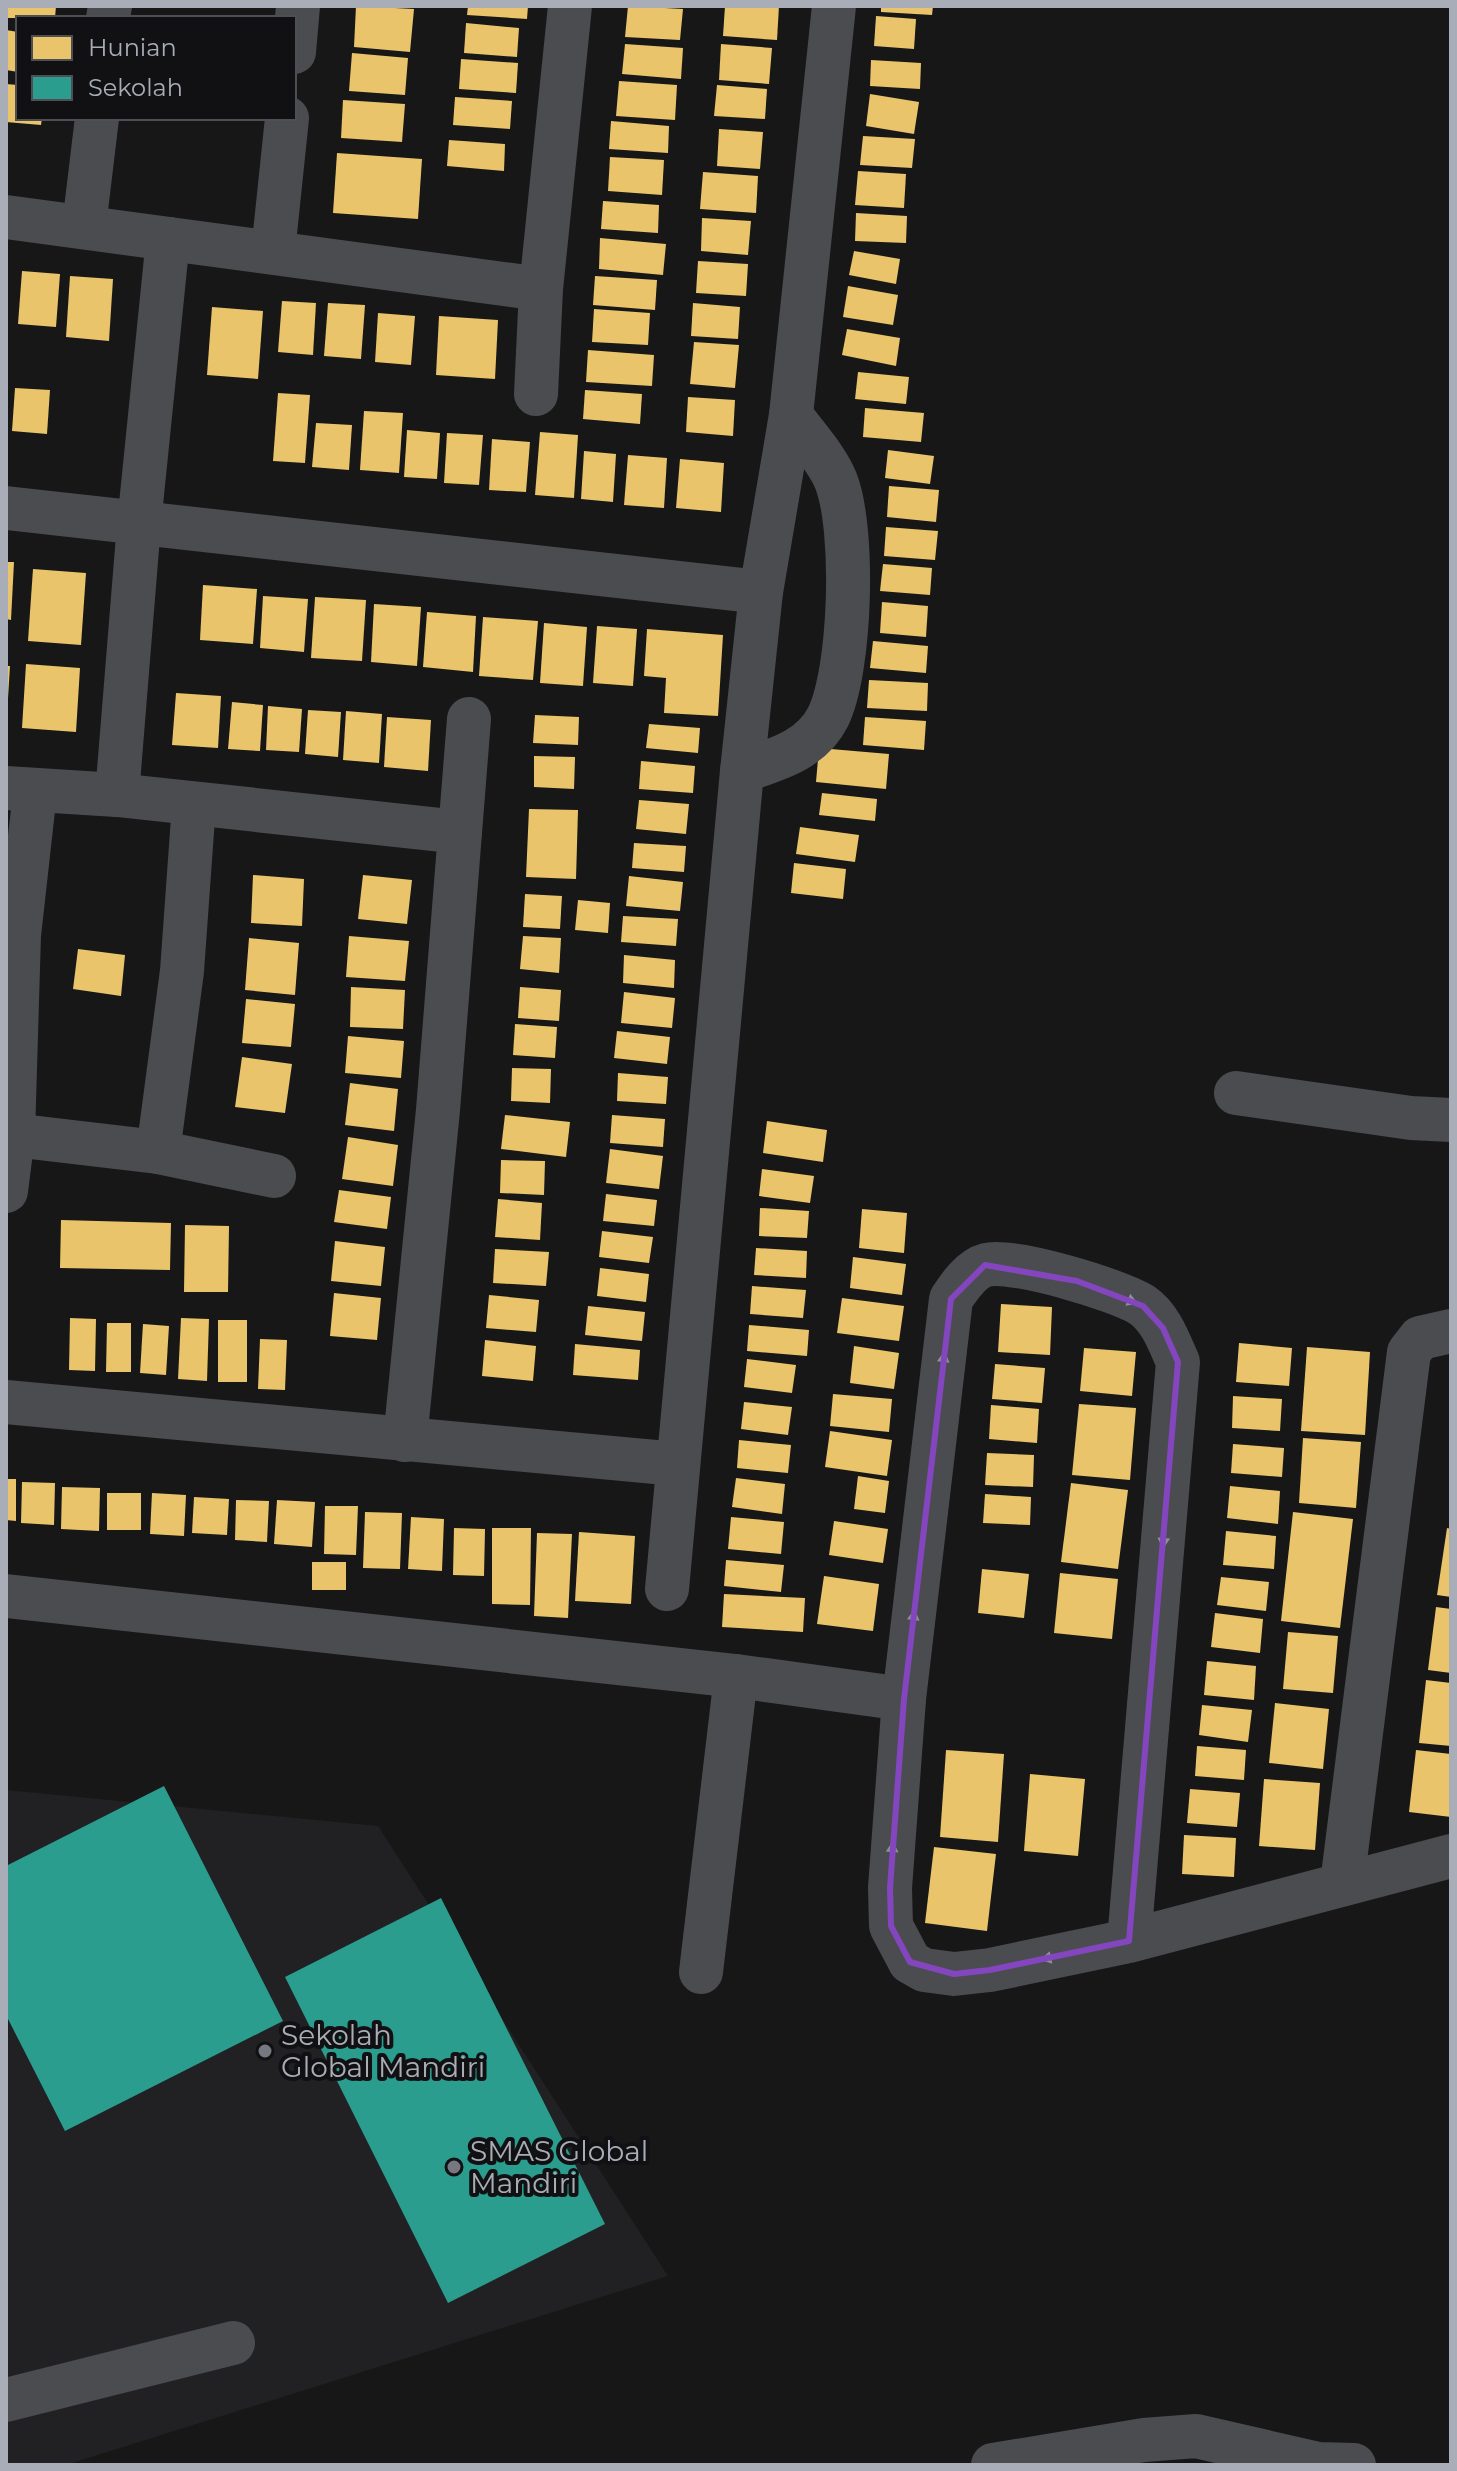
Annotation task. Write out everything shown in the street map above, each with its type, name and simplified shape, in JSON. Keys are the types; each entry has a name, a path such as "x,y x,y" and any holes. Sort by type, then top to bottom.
{"street":[{"path":"296,29 298,6"},
{"path":"536,394 541,289 570,6"},
{"path":"667,1589 742,771 761,592 791,415 834,6"},
{"path":"84,226 97,120"},
{"path":"273,252 287,120"},
{"path":"6,217 541,289"},
{"path":"117,795 139,524 168,239"},
{"path":"742,771 793,754 827,719 840,678 849,551 843,508 835,479 791,415"},
{"path":"6,508 761,592"},
{"path":"405,1440 436,1126 469,719"},
{"path":"6,1191 13,1135 20,790 117,795 460,832"},
{"path":"158,1152 182,971 194,804"},
{"path":"1236,1093 1411,1118 1451,1120"},
{"path":"13,1135 158,1152 274,1176"},
{"path":"1129,1941 1178,1362 1163,1328 1143,1306 1077,1281 1016,1266 985,1265 964,1281 951,1299 904,1699 890,1900 891,1926 910,1962 924,1970 954,1974 990,1970 1129,1941 1451,1856"},
{"path":"1342,1884 1409,1352 1420,1338 1451,1331"},
{"path":"6,1402 677,1464"},
{"path":"6,1596 736,1676 904,1699"},
{"path":"701,1972 736,1676"},
{"path":"6,2400 233,2343"},
{"path":"993,2465 1144,2440 1196,2436 1305,2461 1354,2465"}],"highlighted area":[{"path":"985,1265 1077,1281 1143,1306 1163,1328 1178,1362 1129,1941 990,1970 954,1974 910,1962 891,1926 890,1888 904,1699 951,1299"}],"shaded area":[{"name":"Sekolah Global Mandiri","path":"6,1790 378,1826 668,2276 66,2465 6,2465"}],"building: Hunian":[{"path":"6,6 56,6 55,16 6,18"},
{"path":"356,6 414,9 410,52 354,47"},
{"path":"468,6 528,6 527,19 467,15"},
{"path":"628,6 683,9 680,40 625,37"},
{"path":"725,6 779,6 777,40 723,36"},
{"path":"881,6 933,6 932,15 881,12"},
{"path":"876,16 916,19 914,49 874,46"},
{"path":"466,23 519,28 517,57 464,53"},
{"path":"6,30 16,32 16,72 6,70"},
{"path":"625,44 683,48 681,79 622,74"},
{"path":"721,44 772,48 769,84 719,80"},
{"path":"352,53 408,58 405,95 349,91"},
{"path":"461,59 518,63 516,93 459,89"},
{"path":"871,60 921,63 920,89 870,86"},
{"path":"619,81 677,85 675,120 616,116"},
{"path":"6,84 16,85 16,120 42,120 41,125 6,122"},
{"path":"717,85 767,89 765,119 714,116"},
{"path":"870,94 919,102 914,134 866,126"},
{"path":"455,97 512,101 510,129 453,125"},
{"path":"343,100 405,104 402,142 341,138"},
{"path":"611,121 669,126 668,153 609,149"},
{"path":"719,129 763,132 760,169 717,166"},
{"path":"863,136 915,139 912,168 860,165"},
{"path":"449,140 505,144 504,171 447,166"},
{"path":"337,153 422,159 418,219 333,213"},
{"path":"610,157 664,160 662,195 608,191"},
{"path":"858,171 906,174 904,208 855,205"},
{"path":"703,172 758,176 756,213 700,209"},
{"path":"603,201 659,205 658,233 601,229"},
{"path":"856,213 907,216 906,243 855,241"},
{"path":"702,218 751,221 748,255 701,251"},
{"path":"600,238 666,244 663,275 599,269"},
{"path":"854,251 900,259 896,284 849,275"},
{"path":"698,261 748,264 746,296 696,293"},
{"path":"22,271 60,274 56,327 18,324"},
{"path":"70,276 113,279 109,341 66,337"},
{"path":"595,276 657,280 655,310 593,305"},
{"path":"848,286 898,295 893,325 843,317"},
{"path":"282,301 316,303 313,355 278,352"},
{"path":"328,303 365,305 361,359 324,356"},
{"path":"693,303 740,307 738,339 691,336"},
{"path":"212,307 263,311 258,379 207,375"},
{"path":"594,309 650,313 648,345 592,342"},
{"path":"378,313 415,316 411,365 375,362"},
{"path":"439,316 498,320 495,379 436,375"},
{"path":"847,329 900,338 896,366 842,355"},
{"path":"694,342 739,345 735,388 690,384"},
{"path":"588,350 654,355 652,386 586,382"},
{"path":"858,372 909,377 906,404 855,399"},
{"path":"15,388 50,390 47,434 12,431"},
{"path":"585,390 642,394 640,424 583,419"},
{"path":"278,393 310,395 305,463 273,461"},
{"path":"688,397 735,400 733,436 686,432"},
{"path":"865,408 924,413 921,442 863,437"},
{"path":"364,411 403,413 399,473 360,470"},
{"path":"316,423 352,425 349,470 312,467"},
{"path":"407,430 440,433 437,479 404,477"},
{"path":"540,432 578,435 574,498 535,495"},
{"path":"447,433 483,435 479,485 444,483"},
{"path":"492,439 530,442 526,492 489,490"},
{"path":"888,450 934,456 930,484 885,478"},
{"path":"584,451 616,454 613,502 581,499"},
{"path":"628,455 667,458 664,508 624,505"},
{"path":"680,459 724,463 721,512 676,508"},
{"path":"889,486 939,490 936,522 887,517"},
{"path":"886,527 938,531 935,560 884,556"},
{"path":"6,562 14,562 11,620 6,619"},
{"path":"883,564 932,568 930,595 880,591"},
{"path":"33,569 86,573 81,645 28,641"},
{"path":"203,585 257,589 253,644 200,640"},
{"path":"263,596 308,599 304,652 260,648"},
{"path":"315,597 366,600 362,661 311,658"},
{"path":"882,602 928,606 926,637 880,633"},
{"path":"374,604 421,607 417,666 371,662"},
{"path":"427,612 476,616 473,672 423,667"},
{"path":"483,617 538,621 533,680 479,676"},
{"path":"544,623 587,627 583,686 540,683"},
{"path":"597,626 637,629 633,686 593,683"},
{"path":"647,629 723,635 718,716 664,713 666,678 644,676"},
{"path":"873,641 928,646 926,673 870,668"},
{"path":"26,664 80,668 76,732 22,728"},
{"path":"6,666 10,666 8,698 6,698"},
{"path":"869,680 928,683 927,711 867,708"},
{"path":"176,693 221,696 218,748 172,745"},
{"path":"232,702 263,705 260,751 228,749"},
{"path":"268,706 302,709 299,752 266,750"},
{"path":"308,710 341,712 338,757 305,754"},
{"path":"346,711 382,714 379,763 343,760"},
{"path":"535,715 579,717 578,745 533,743"},
{"path":"387,717 431,720 428,771 384,767"},
{"path":"865,717 926,721 924,750 863,745"},
{"path":"649,724 700,728 698,753 646,748"},
{"path":"819,748 889,754 886,789 816,782"},
{"path":"534,756 575,757 574,789 534,787"},
{"path":"641,761 695,766 693,793 639,789"},
{"path":"822,793 877,799 875,821 819,815"},
{"path":"639,800 689,804 686,834 636,829"},
{"path":"529,809 578,810 576,879 526,877"},
{"path":"800,827 859,835 855,862 796,854"},
{"path":"634,843 686,846 684,872 632,868"},
{"path":"794,863 846,869 843,899 791,893"},
{"path":"253,875 304,879 302,926 251,923"},
{"path":"363,875 412,880 407,924 358,919"},
{"path":"629,876 683,882 680,911 626,906"},
{"path":"525,894 562,896 560,929 523,927"},
{"path":"578,900 610,903 608,933 575,930"},
{"path":"623,916 678,919 676,946 621,942"},
{"path":"349,936 409,941 405,981 346,977"},
{"path":"523,936 561,938 559,973 520,969"},
{"path":"249,938 299,943 295,995 245,990"},
{"path":"78,949 125,955 121,996 73,989"},
{"path":"624,955 675,960 674,988 623,983"},
{"path":"351,987 405,990 403,1029 350,1027"},
{"path":"520,987 561,990 559,1021 518,1018"},
{"path":"624,992 675,998 672,1028 621,1023"},
{"path":"246,999 295,1004 291,1047 242,1043"},
{"path":"515,1024 557,1027 555,1058 513,1055"},
{"path":"617,1031 670,1037 667,1064 614,1058"},
{"path":"348,1036 404,1041 401,1078 345,1073"},
{"path":"242,1057 292,1064 285,1113 235,1107"},
{"path":"512,1068 551,1069 550,1103 511,1101"},
{"path":"618,1073 668,1077 666,1104 617,1101"},
{"path":"350,1083 398,1089 394,1131 345,1125"},
{"path":"505,1115 570,1122 566,1157 501,1149"},
{"path":"612,1115 665,1119 663,1147 610,1143"},
{"path":"767,1121 827,1130 823,1162 763,1153"},
{"path":"348,1137 398,1145 393,1186 342,1179"},
{"path":"610,1149 663,1156 659,1189 606,1183"},
{"path":"501,1160 545,1161 544,1195 500,1193"},
{"path":"762,1169 814,1176 810,1203 759,1196"},
{"path":"339,1190 391,1197 387,1229 334,1222"},
{"path":"606,1194 657,1200 654,1226 603,1221"},
{"path":"498,1199 542,1203 540,1240 495,1237"},
{"path":"760,1208 809,1211 807,1238 759,1236"},
{"path":"862,1209 907,1213 904,1253 859,1248"},
{"path":"61,1220 171,1223 170,1270 60,1268"},
{"path":"185,1225 229,1226 228,1292 184,1292"},
{"path":"602,1231 653,1237 649,1263 599,1257"},
{"path":"335,1241 385,1247 381,1286 331,1281"},
{"path":"756,1248 807,1251 806,1278 754,1275"},
{"path":"495,1249 549,1252 546,1286 493,1283"},
{"path":"853,1257 906,1264 902,1295 850,1288"},
{"path":"600,1268 649,1274 646,1302 597,1296"},
{"path":"752,1286 806,1290 803,1318 750,1314"},
{"path":"334,1293 381,1298 377,1340 330,1336"},
{"path":"489,1295 539,1300 536,1332 486,1328"},
{"path":"842,1298 904,1306 899,1341 837,1333"},
{"path":"1001,1304 1052,1307 1050,1355 998,1352"},
{"path":"588,1306 645,1312 642,1341 585,1335"},
{"path":"70,1318 96,1319 95,1371 69,1370"},
{"path":"181,1318 209,1319 207,1381 178,1379"},
{"path":"218,1320 247,1320 247,1382 218,1382"},
{"path":"107,1323 131,1323 131,1372 106,1372"},
{"path":"143,1324 169,1326 166,1375 140,1373"},
{"path":"749,1325 809,1330 807,1356 747,1351"},
{"path":"260,1339 287,1340 285,1390 258,1389"},
{"path":"485,1340 536,1346 533,1381 482,1376"},
{"path":"1239,1343 1292,1348 1289,1386 1236,1382"},
{"path":"575,1344 640,1350 638,1380 573,1375"},
{"path":"854,1346 899,1353 894,1389 850,1383"},
{"path":"1307,1347 1370,1352 1365,1435 1301,1431"},
{"path":"1084,1348 1136,1352 1132,1396 1080,1391"},
{"path":"747,1359 796,1365 792,1393 744,1387"},
{"path":"995,1364 1045,1368 1042,1403 992,1399"},
{"path":"833,1394 892,1399 889,1432 830,1426"},
{"path":"1233,1396 1282,1399 1280,1431 1232,1428"},
{"path":"744,1402 792,1407 788,1435 741,1429"},
{"path":"1079,1404 1136,1408 1130,1480 1072,1475"},
{"path":"991,1405 1039,1409 1037,1443 989,1439"},
{"path":"830,1431 892,1440 887,1476 825,1467"},
{"path":"1303,1438 1361,1442 1356,1508 1299,1503"},
{"path":"739,1440 791,1445 788,1473 737,1468"},
{"path":"1233,1444 1284,1448 1282,1477 1231,1473"},
{"path":"987,1453 1034,1455 1033,1487 985,1485"},
{"path":"858,1476 889,1481 885,1513 854,1509"},
{"path":"736,1478 785,1484 782,1514 732,1507"},
{"path":"6,1479 16,1479 16,1521 6,1520"},
{"path":"22,1482 55,1483 54,1525 21,1523"},
{"path":"1071,1483 1128,1490 1118,1569 1061,1562"},
{"path":"1230,1486 1280,1491 1278,1524 1227,1518"},
{"path":"62,1487 100,1488 99,1531 61,1529"},
{"path":"107,1493 141,1493 141,1530 107,1530"},
{"path":"152,1493 186,1495 184,1536 150,1534"},
{"path":"985,1494 1031,1497 1030,1525 983,1523"},
{"path":"194,1497 229,1499 227,1535 192,1533"},
{"path":"236,1500 269,1501 267,1542 235,1540"},
{"path":"277,1500 315,1502 312,1547 274,1544"},
{"path":"325,1506 358,1506 356,1555 324,1554"},
{"path":"365,1512 402,1513 400,1569 363,1568"},
{"path":"1293,1512 1353,1519 1340,1628 1281,1621"},
{"path":"411,1517 444,1519 442,1571 408,1569"},
{"path":"731,1517 784,1522 781,1554 728,1549"},
{"path":"834,1521 888,1529 883,1563 829,1555"},
{"path":"454,1528 485,1529 484,1576 453,1575"},
{"path":"492,1528 531,1528 530,1605 492,1604"},
{"path":"1447,1528 1451,1529 1451,1597 1437,1595"},
{"path":"1226,1531 1276,1536 1274,1569 1223,1565"},
{"path":"579,1532 635,1536 631,1604 575,1601"},
{"path":"537,1533 572,1534 568,1618 534,1616"},
{"path":"726,1560 784,1565 781,1592 724,1586"},
{"path":"312,1562 346,1562 346,1590 312,1590"},
{"path":"982,1569 1029,1574 1024,1618 978,1613"},
{"path":"1060,1573 1118,1579 1112,1639 1054,1633"},
{"path":"824,1576 879,1584 873,1631 817,1624"},
{"path":"1221,1577 1269,1582 1266,1611 1217,1605"},
{"path":"724,1594 805,1598 803,1632 722,1627"},
{"path":"1436,1607 1451,1609 1451,1673 1428,1670"},
{"path":"1215,1613 1263,1619 1260,1653 1211,1647"},
{"path":"1288,1632 1338,1636 1333,1693 1283,1689"},
{"path":"1207,1661 1256,1666 1254,1700 1204,1695"},
{"path":"1426,1680 1451,1683 1451,1746 1419,1743"},
{"path":"1275,1703 1329,1709 1323,1769 1269,1763"},
{"path":"1202,1705 1252,1710 1248,1742 1199,1735"},
{"path":"1197,1746 1246,1750 1244,1780 1195,1776"},
{"path":"946,1750 1004,1754 998,1842 940,1837"},
{"path":"1416,1750 1451,1754 1451,1817 1409,1812"},
{"path":"1030,1774 1085,1779 1078,1856 1024,1851"},
{"path":"1264,1779 1320,1783 1315,1850 1259,1846"},
{"path":"1190,1789 1240,1793 1237,1827 1187,1823"},
{"path":"1184,1835 1236,1838 1234,1877 1182,1874"},
{"path":"934,1847 996,1854 987,1931 925,1923"}],"building: Sekolah":[{"path":"164,1786 283,2021 65,2131 6,2015 6,1866"},
{"path":"441,1898 605,2224 448,2303 285,1977"}],"place":[{"name":"Sekolah Global Mandiri","path":"265,2051"},
{"name":"SMAS Global Mandiri","path":"454,2167"}]}
